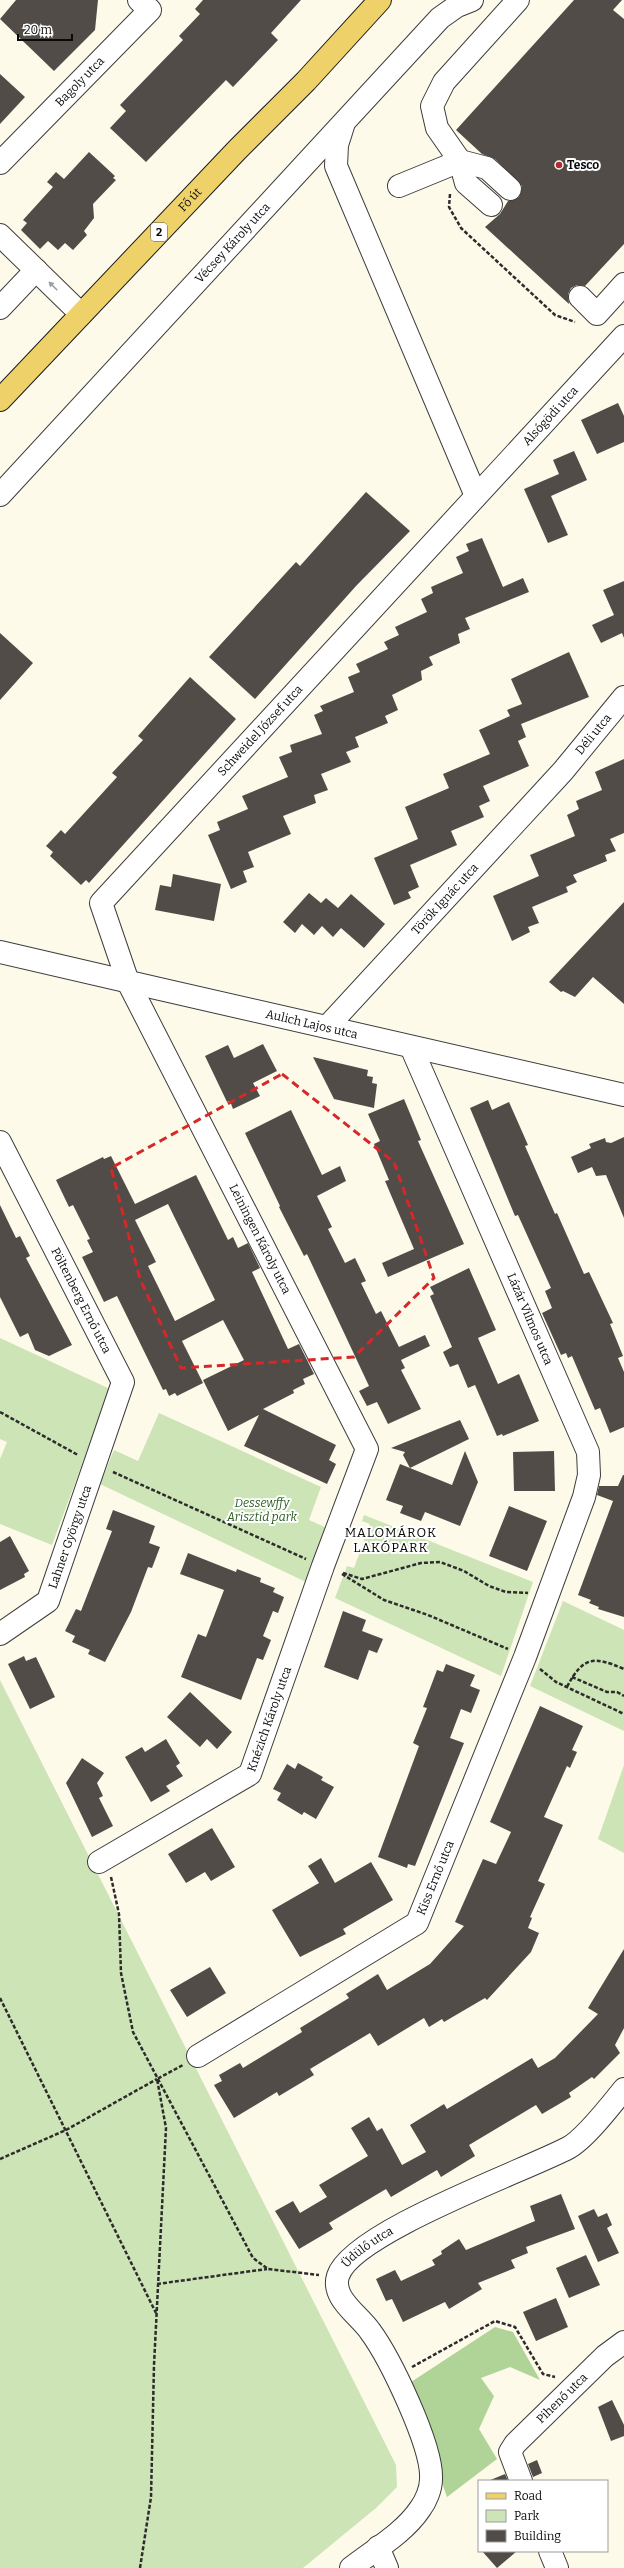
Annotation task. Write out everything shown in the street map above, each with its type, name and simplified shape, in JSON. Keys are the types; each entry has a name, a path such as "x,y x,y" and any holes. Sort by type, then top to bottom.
{"main road":[{"name":"Fő út","path":"0,400 237,150 306,81 380,0"}],"street":[{"name":"Bagoly utca","path":"0,163 150,10 140,0"},
{"name":"Vécsey Károly utca","path":"0,495 343,125 440,18 457,6 472,0"},
{"path":"491,205 466,183 460,161 437,128 432,106 444,82 518,0"},
{"path":"343,125 337,145 336,166 476,496"},
{"path":"399,186 460,161 487,168 510,189"},
{"path":"0,235 81,314"},
{"path":"1,304 36,270"},
{"path":"580,297 597,314 624,284"},
{"name":"Alsógödi utca","path":"476,496 624,336"},
{"name":"Schweidel József utca","path":"128,982 100,904 476,496"},
{"name":"Déli utca","path":"563,771 624,697"},
{"name":"Török Ignác utca","path":"327,1027 563,771"},
{"name":"Aulich Lajos utca","path":"0,952 412,1048 624,1095"},
{"name":"Leiningen Károly utca","path":"128,982 367,1449 348,1498"},
{"name":"Lázár Vilmos utca","path":"412,1048 588,1452 589,1475 584,1497 548,1594"},
{"name":"Pöltenberg Ernő utca","path":"0,1142 123,1382 95,1464"},
{"name":"Lahner György utca","path":"0,1634 48,1601 95,1464"},
{"name":"Knézich Károly utca","path":"103,1860 250,1774 331,1569 348,1498"},
{"name":"Kiss Ernő utca","path":"198,2056 417,1923 525,1657 548,1594"},
{"name":"Üdülő utca","path":"351,2568 407,2524 420,2509 427,2496 431,2479 428,2453 395,2372 370,2331 338,2294 337,2277 345,2262 393,2229 495,2178 570,2147 624,2090"},
{"name":"Pihenő utca","path":"521,2480 510,2452 515,2444 605,2356 624,2342"},
{"path":"378,2547 387,2568"},
{"path":"550,2552 557,2568"}],"path":[{"path":"460,161 451,186 449,207 461,228 555,315 575,322 597,314"},
{"path":"0,1412 95,1464 331,1569 362,1579 421,1563 440,1562 464,1571 489,1586 506,1592 548,1594"},
{"path":"331,1569 384,1600 428,1615 525,1657 556,1682 624,1714"},
{"path":"567,1687 572,1676 588,1661 598,1660 624,1669"},
{"path":"572,1676 606,1692 617,1692 624,1696"},
{"path":"103,1860 119,1914 121,1973 133,2032 253,2258 268,2269"},
{"path":"0,1998 156,2314"},
{"path":"0,2159 66,2130 198,2056"},
{"path":"140,2568 151,2497 157,2284 166,2128 157,2079"},
{"path":"157,2284 268,2269 337,2277"},
{"path":"395,2372 415,2366 495,2321 515,2327 543,2374 557,2377"}],"highlighted area":[{"path":"282,1074 394,1162 434,1278 354,1357 181,1368 140,1279 111,1168"}],"green space":[{"path":"0,1338 110,1389 52,1545 0,1524 0,1459 7,1442 0,1439"},
{"name":"Dessewffy Arisztid park","path":"159,1413 321,1487 309,1520 327,1528 306,1582 100,1484 114,1450 138,1461"},
{"path":"364,1515 533,1582 501,1676 335,1598 347,1566 354,1568 370,1524 362,1521"},
{"path":"563,1601 624,1630 624,1731 530,1686"},
{"path":"0,1680 396,2465 397,2487 376,2508 303,2568 0,2568"},
{"path":"624,1765 624,1853 598,1839"},
{"path":"495,2327 513,2332 540,2380 510,2367 481,2378 494,2396 479,2429 497,2459 447,2497 408,2384"}],"building":[{"path":"16,0 98,0 95,30 54,71 0,19"},
{"path":"203,0 301,0 271,33 278,40 233,87 226,80 146,162 110,128 126,111 120,105 183,40 179,36 200,14 195,9"},
{"name":"Tesco","path":"574,0 622,0 613,10 624,19 624,244 585,286 577,285 571,288 568,294 569,304 485,227 500,214 508,201 519,197 522,186 495,159 482,154 456,130"},
{"path":"0,74 25,97 0,124"},
{"path":"89,152 115,176 113,178 116,180 93,204 94,218 84,231 87,235 73,250 65,243 58,250 48,241 40,249 21,230 27,223 23,220 53,187 47,182 56,172 64,179"},
{"path":"618,403 624,416 624,442 597,454 581,420"},
{"path":"574,451 587,480 551,496 568,535 548,543 524,489 559,474 553,460"},
{"path":"366,492 410,531 356,586 255,699 209,657 296,562 300,566"},
{"path":"482,538 503,587 523,578 529,592 465,618 470,629 458,634 460,643 429,657 433,665 421,671 422,680 392,695 398,710 385,716 388,723 355,737 359,747 346,752 351,762 321,774 328,790 314,795 316,803 283,816 291,834 248,852 254,867 243,871 247,882 231,889 208,835 220,830 217,822 248,809 242,796 288,777 279,757 292,752 290,745 322,734 314,715 323,711 320,706 354,692 348,677 360,672 356,664 388,649 384,642 399,635 395,627 427,612 421,599 433,593 431,587 463,573 456,557 469,551 466,544"},
{"path":"624,581 624,638 622,633 601,643 592,625 614,615 603,590"},
{"path":"0,633 33,663 0,700"},
{"path":"569,652 589,697 521,724 526,737 518,741 529,766 483,786 490,801 479,806 484,817 451,831 457,845 410,865 419,887 408,892 411,898 394,905 374,858 418,839 405,807 449,788 443,774 490,754 479,730 510,716 507,710 522,704 511,679"},
{"path":"190,677 236,719 89,883 86,880 81,885 50,856 53,852 46,846 61,830 65,834 117,777 112,773 143,740 138,736"},
{"path":"624,759 624,833 610,839 616,851 605,855 607,861 573,875 577,882 566,887 568,892 532,907 539,923 528,927 530,932 512,941 493,896 539,876 530,855 575,836 567,815 579,809 576,801 602,790 595,772"},
{"path":"173,874 221,884 214,921 155,910 160,885 171,887"},
{"path":"309,893 321,903 326,898 338,908 351,894 385,924 364,948 341,928 333,937 322,926 314,935 302,924 295,933 283,922"},
{"path":"624,902 624,1004 593,977 575,997 563,991 561,992 549,982"},
{"path":"263,1044 277,1071 253,1083 260,1096 233,1109 230,1101 227,1102 205,1056 228,1045 234,1058"},
{"path":"313,1057 368,1070 367,1076 373,1077 372,1083 377,1084 374,1108 334,1099"},
{"path":"404,1099 421,1140 418,1141 464,1244 388,1277 382,1263 414,1249 385,1181 389,1180 374,1144 380,1141 368,1114"},
{"path":"488,1100 492,1110 509,1102 528,1145 525,1146 555,1214 557,1213 584,1274 589,1272 613,1323 610,1324 623,1356 618,1358 624,1372 624,1427 610,1433 600,1408 595,1410 572,1356 568,1358 566,1353 561,1355 542,1313 552,1308 545,1291 551,1288 518,1215 515,1216 470,1108"},
{"path":"291,1110 322,1175 340,1166 346,1181 317,1196 332,1227 328,1229 345,1263 355,1258 366,1281 361,1283 376,1314 381,1311 399,1347 425,1335 430,1346 401,1360 405,1368 401,1370 421,1409 388,1424 377,1402 367,1406 359,1391 369,1386 307,1254 304,1256 279,1207 280,1206 245,1133"},
{"path":"624,1137 624,1218 606,1175 596,1176 592,1167 578,1173 571,1157 591,1148 589,1144 605,1138 606,1142 611,1143"},
{"path":"111,1156 135,1204 196,1175 228,1240 233,1237 238,1248 248,1243 260,1268 252,1272 288,1349 299,1344 314,1374 303,1379 305,1384 293,1390 294,1393 263,1409 336,1445 329,1460 336,1464 327,1484 244,1446 259,1415 228,1431 203,1380 244,1360 223,1320 182,1341 203,1383 177,1396 175,1393 169,1396 166,1389 163,1390 117,1296 104,1302 82,1257 93,1252 87,1240 90,1239 73,1205 69,1207 56,1180 103,1157 104,1159","holes":["168,1204 215,1300 175,1321 148,1266 156,1262 135,1220"]},
{"path":"0,1205 16,1238 20,1236 30,1256 26,1258 72,1345 49,1356 35,1350 28,1333 20,1337 0,1297"},
{"path":"469,1268 496,1330 478,1338 498,1384 519,1374 539,1421 503,1436 502,1434 497,1436 475,1385 468,1388 458,1364 450,1367 443,1352 452,1347 430,1296 434,1294 430,1287"},
{"path":"460,1420 469,1439 410,1468 403,1455 405,1452 391,1448"},
{"path":"465,1451 478,1482 460,1526 425,1512 421,1521 400,1513 403,1506 386,1500 400,1464 452,1485"},
{"path":"554,1451 555,1491 514,1491 513,1452"},
{"path":"623,1475 624,1617 598,1609 599,1607 589,1603 591,1600 578,1595 613,1501 597,1495 599,1486 618,1486"},
{"path":"509,1506 547,1521 527,1571 489,1556"},
{"path":"113,1510 155,1526 149,1543 160,1547 152,1568 148,1567 131,1612 105,1662 88,1654 90,1650 72,1642 75,1636 65,1631 76,1609 81,1611 112,1531 106,1529"},
{"path":"10,1536 29,1571 24,1574 25,1577 0,1590 0,1542"},
{"path":"188,1553 236,1572 237,1569 261,1578 260,1582 275,1588 273,1592 284,1597 278,1613 273,1611 263,1636 271,1640 263,1660 257,1658 241,1700 181,1677 198,1634 206,1637 224,1590 180,1574"},
{"path":"343,1611 366,1620 362,1631 383,1639 377,1653 369,1650 358,1680 324,1667"},
{"path":"24,1656 26,1661 36,1657 55,1697 30,1709 8,1664"},
{"path":"446,1664 475,1675 470,1686 480,1690 471,1713 461,1709 450,1738 464,1743 415,1866 408,1864 407,1868 378,1857 419,1746 413,1743 427,1708 423,1707 437,1670 443,1672"},
{"path":"190,1692 232,1732 217,1749 207,1739 200,1747 167,1717"},
{"path":"540,1706 583,1726 572,1750 577,1752 570,1768 567,1766 544,1817 563,1825 538,1881 545,1884 530,1917 532,1918 528,1928 539,1933 531,1952 487,2000 485,1998 444,2022 442,2019 429,2027 424,2018 378,2046 370,2033 310,2069 314,2075 279,2096 277,2092 234,2118 214,2085 222,2081 219,2075 240,2063 243,2068 302,2032 300,2028 349,1998 346,1994 378,1974 387,1990 430,1964 464,1926 455,1922 483,1859 496,1864 511,1832 490,1822"},
{"path":"166,1739 180,1763 176,1766 183,1776 166,1786 170,1791 151,1802 125,1757 142,1747 145,1752"},
{"path":"82,1758 104,1773 97,1783 103,1796 99,1798 113,1826 92,1837 66,1783"},
{"path":"298,1763 323,1777 321,1780 334,1787 316,1819 304,1812 302,1815 277,1800 281,1793 273,1789 287,1764 295,1769"},
{"path":"212,1828 235,1867 211,1881 205,1872 186,1883 168,1854"},
{"path":"321,1858 335,1883 371,1862 393,1900 343,1929 346,1934 300,1957 272,1910 319,1883 308,1866"},
{"path":"624,1949 624,2028 615,2045 620,2053 594,2079 592,2077 569,2093 571,2097 542,2114 536,2105 469,2145 475,2156 441,2177 437,2170 391,2197 386,2189 329,2223 333,2229 299,2249 275,2211 293,2201 300,2213 327,2197 319,2185 368,2156 351,2128 369,2117 377,2131 382,2128 402,2165 426,2152 410,2125 444,2104 447,2109 532,2058 538,2068 555,2058 598,2014 588,2008"},
{"path":"210,1967 226,1993 187,2017 170,1990"},
{"path":"561,2194 575,2229 526,2247 528,2253 511,2260 515,2268 478,2283 482,2289 449,2309 445,2302 403,2322 392,2299 386,2301 376,2279 395,2270 401,2281 435,2265 432,2260 442,2254 441,2251 459,2239 466,2250 535,2221 530,2206"},
{"path":"594,2209 598,2217 607,2213 612,2225 607,2228 619,2253 598,2262 578,2216"},
{"path":"586,2255 600,2285 569,2298 556,2268"},
{"path":"556,2298 568,2327 536,2341 523,2312"},
{"path":"612,2400 624,2425 624,2436 611,2441 598,2407"},
{"path":"537,2460 542,2473 533,2477 528,2464"},
{"path":"505,2474 508,2480 490,2480"},
{"path":"483,2552 516,2552 497,2568"}],"place":[{"name":"Tesco","path":"559,165"}],"district":[{"name":"MALOMÁROK LAKÓPARK","path":"391,1540"}]}
